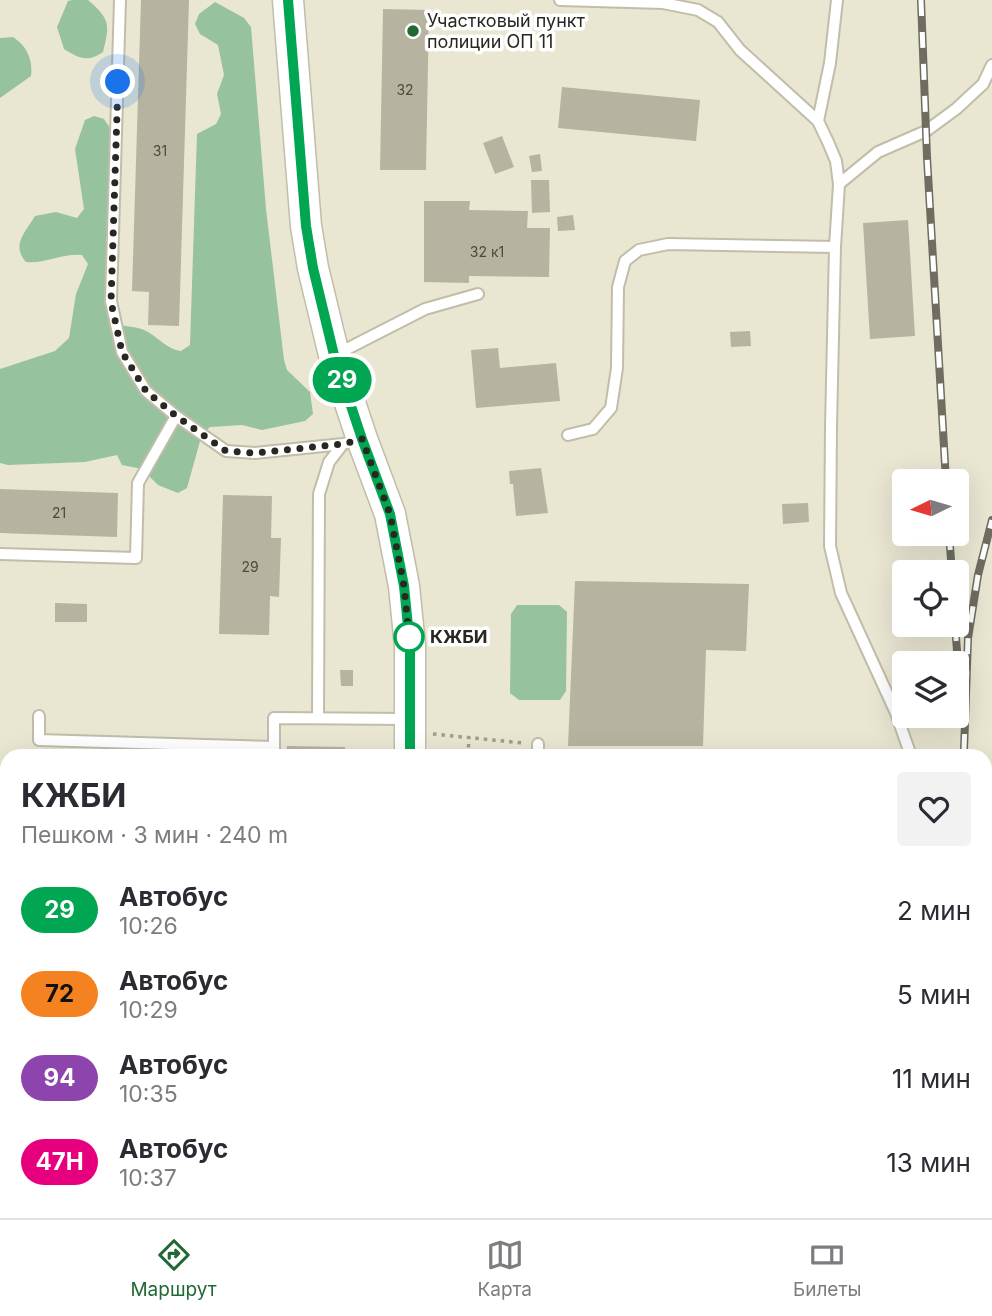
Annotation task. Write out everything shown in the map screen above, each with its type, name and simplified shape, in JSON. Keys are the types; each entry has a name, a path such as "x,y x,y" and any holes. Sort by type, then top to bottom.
{"main road":[{"path":"288,0 306,226 352,442 390,514 404,586 410,646 410,736"}],"lane":[{"path":"120,0 111,302 122,352 146,391 226,451 255,453 352,442"},
{"path":"560,0 663,3 698,10 718,22 740,50 818,121 836,161 839,184 835,247 830,546 841,593 896,713 909,749"},
{"path":"818,121 830,63 836,0"},
{"path":"839,184 878,152 926,131 956,109 983,85 992,65"},
{"path":"568,435 593,429 611,408 617,368 618,287 625,261 639,250 668,244 835,247"},
{"path":"334,355 425,309 478,295"},
{"path":"0,554 136,558 138,483 176,416"},
{"path":"318,718 319,494 329,462 352,442"},
{"path":"39,716 38,740 231,749"},
{"path":"274,749 274,718 318,718 410,736"},
{"path":"538,744 538,749"}],"path":[{"path":"410,736 469,737 538,744"},
{"path":"468,749 469,737"}],"green space":[{"path":"88,0 104,17 107,35 103,52 83,58 64,49 57,27 68,1"},
{"path":"215,2 244,18 251,27 266,209 284,360 287,370 310,392 313,414 305,421 262,430 242,425 210,427 202,434 187,488 178,493 158,485 142,469 122,465 117,455 85,462 0,463 0,369 55,351 69,338 76,294 88,264 82,255 26,262 20,250 21,239 35,216 56,212 77,218 84,209 75,149 85,120 94,116 104,119 110,128 107,316 117,324 148,332 176,350 181,351 190,345 197,134 216,124 221,114 217,94 224,75 218,45 200,34 195,24 199,14"},
{"path":"13,37 28,54 31,76 0,98 0,38"},
{"path":"517,605 559,605 567,612 566,691 560,700 519,700 510,693 511,614"}],"building":[{"path":"141,0 189,0 179,326 148,325 149,292 132,291"},
{"path":"383,9 429,10 426,170 380,170"},
{"path":"562,87 700,100 696,141 558,128"},
{"path":"502,136 514,167 495,174 483,143"},
{"path":"540,154 542,171 532,172 529,156"},
{"path":"531,180 549,180 550,212 532,213"},
{"path":"424,201 470,201 469,210 528,211 527,228 550,228 549,277 469,276 469,283 424,282"},
{"path":"573,215 575,230 558,231 557,217"},
{"path":"908,220 915,336 870,339 863,223"},
{"path":"750,331 751,346 731,347 730,332"},
{"path":"498,348 500,368 556,363 560,401 476,408 471,350"},
{"path":"541,468 548,513 516,516 509,471"},
{"path":"0,489 118,493 117,537 0,533"},
{"path":"223,495 272,496 271,538 281,538 279,597 270,596 269,635 219,634"},
{"path":"808,503 809,522 783,524 782,504"},
{"path":"575,581 749,584 746,651 706,650 703,746 568,746"},
{"path":"55,603 87,604 87,622 55,622"},
{"path":"340,670 353,670 353,686 341,686"},
{"path":"287,746 345,747 345,749 287,749"}],"railway":[{"path":"921,0 927,157 945,469"},
{"path":"964,749 968,638 978,575 992,520"},
{"path":"950,546 951,560"},
{"path":"956,637 957,651"}],"bus line":[{"name":"29","path":"288,0 306,226 313,268 334,355 390,514 404,586 410,646 410,749"}],"place":[{"name":"Участковый пункт полиции ОП 11","path":"413,31"},
{"name":"КЖБИ","path":"409,637"}],"route":[{"path":"118,82 111,302 122,352 146,391 226,451 255,453 343,444 362,439 390,514 404,586 410,646 409,637"}]}
